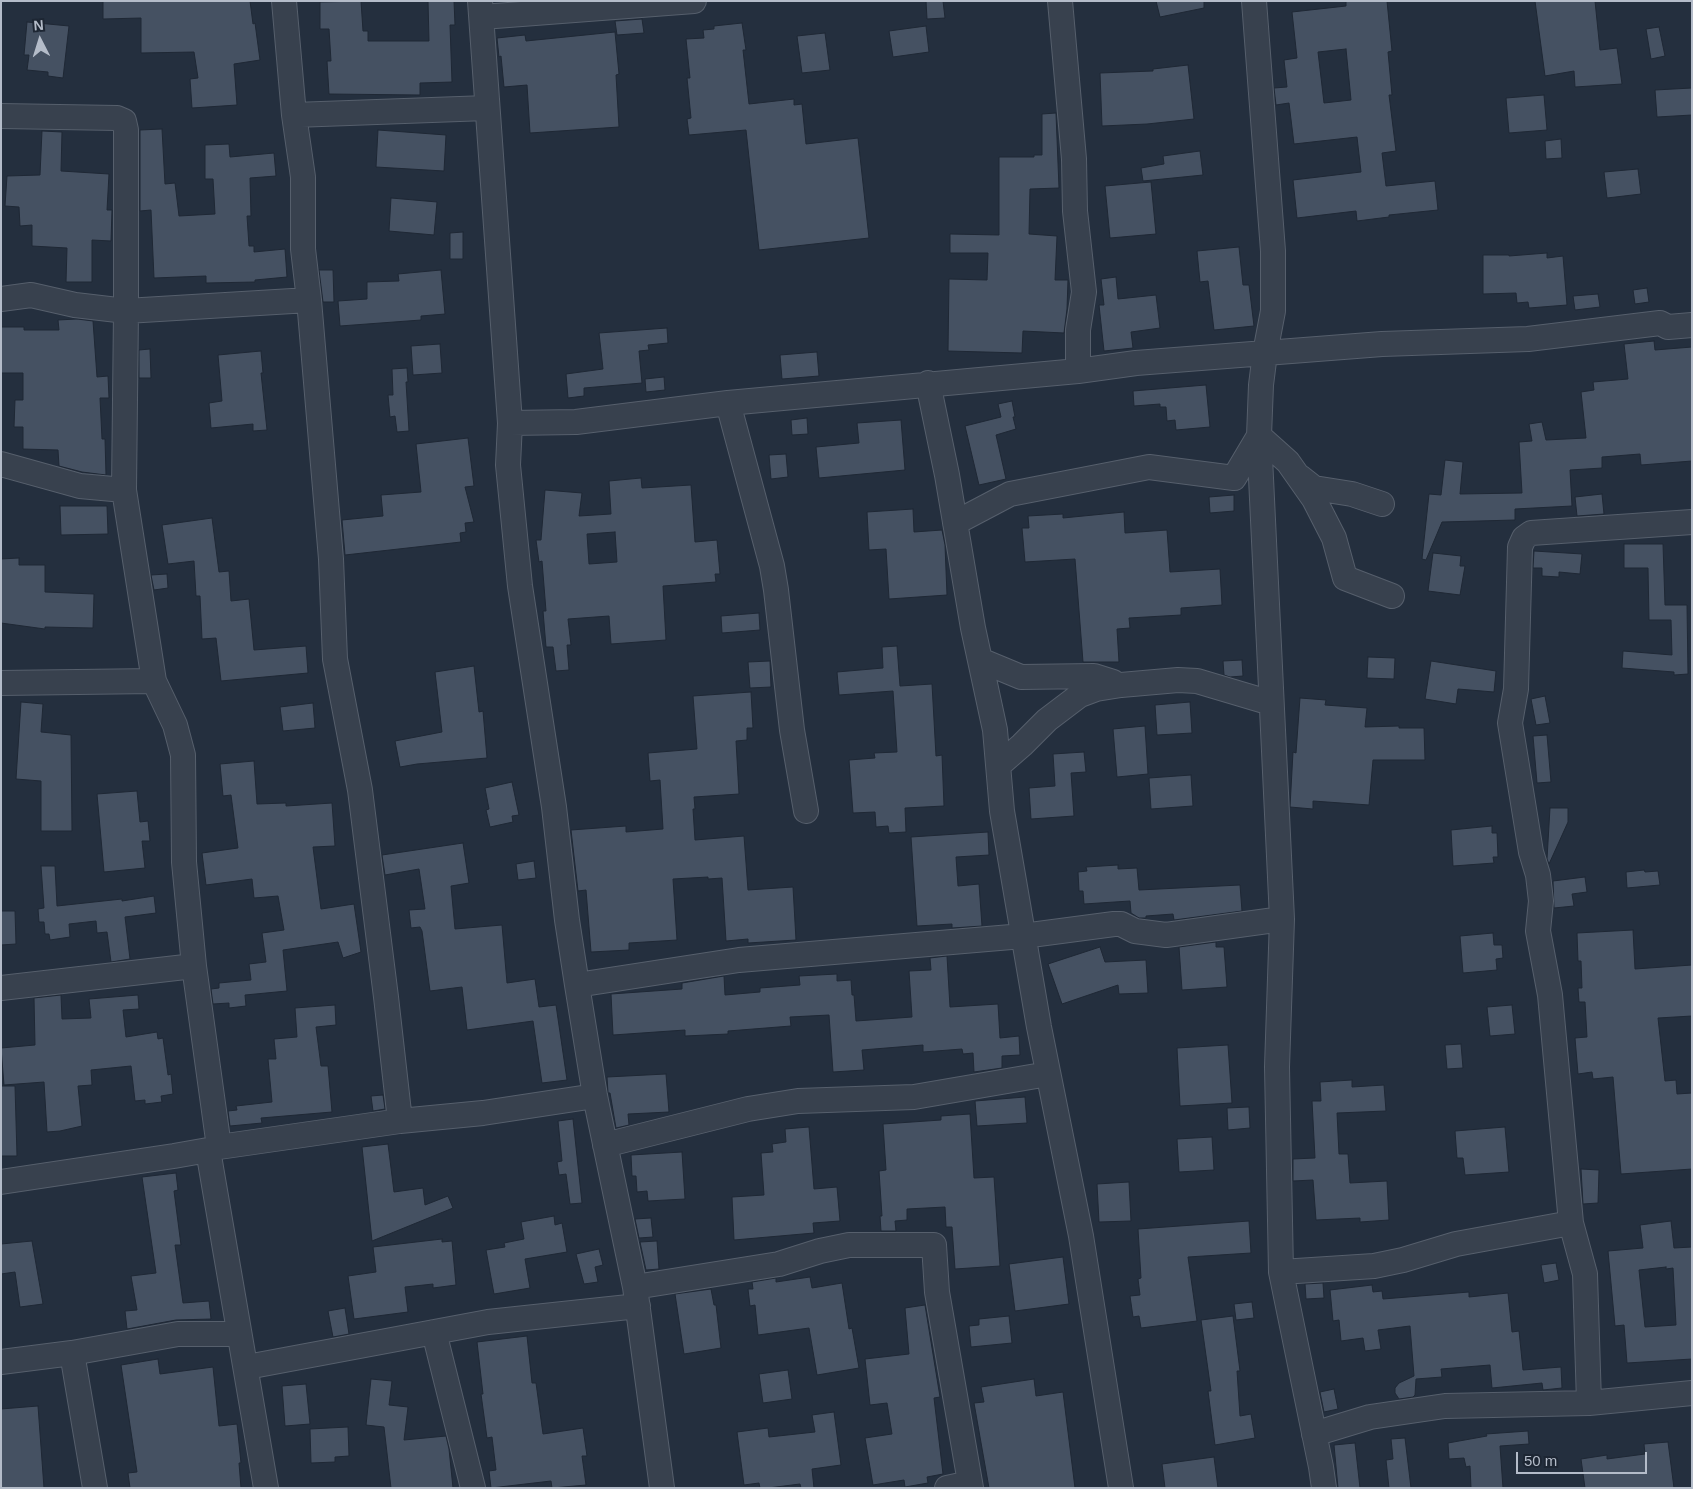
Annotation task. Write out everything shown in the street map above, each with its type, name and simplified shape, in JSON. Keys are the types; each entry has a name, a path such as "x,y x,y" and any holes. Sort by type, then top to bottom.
{"street":[{"path":"284,1 294,115 303,177 303,249 331,559 335,659 360,790 400,1121"},
{"path":"662,1488 636,1296 595,1096 577,985 567,920 554,807 520,586 508,465 510,423 481,9 694,1"},
{"path":"1060,1 1074,159 1075,211 1084,292 1078,330 1078,371"},
{"path":"1254,1 1273,252 1273,311 1261,385 1259,436 1282,919 1277,1067 1281,1272 1324,1488"},
{"path":"294,115 487,108"},
{"path":"1,116 117,118 124,121 126,130 124,490 154,681 175,724 184,755 184,862 194,966 204,1024 213,1149 239,1334 247,1367 266,1488"},
{"path":"1,299 31,295 75,305 126,310 309,300"},
{"path":"510,423 576,422 728,403 928,383 1078,371 1136,363 1382,344 1528,339 1660,323 1668,327 1692,325"},
{"path":"928,383 947,476 973,628 994,730 999,765 1002,811 1048,1074 1081,1236 1121,1488"},
{"path":"728,403 772,566 792,730 806,811"},
{"path":"1259,436 1288,462 1314,499 1334,538 1344,578 1392,596"},
{"path":"955,523 1010,494 1149,467 1234,478 1259,436"},
{"path":"1,464 80,486 124,490"},
{"path":"1296,474 1314,488 1352,494 1382,504"},
{"path":"1590,1403 1585,1274 1571,1224 1550,995 1538,931 1541,900 1538,875 1531,852 1510,724 1516,689 1520,547 1524,538 1532,533 1692,522"},
{"path":"980,660 1021,677 1094,676 1120,685"},
{"path":"999,765 1047,720 1080,695 1096,689 1178,680 1197,681 1271,703"},
{"path":"1,683 154,681"},
{"path":"577,985 739,960 1023,936 1114,924 1121,924 1135,931 1166,935 1282,919"},
{"path":"1,988 194,966"},
{"path":"605,1145 748,1109 798,1100 914,1097 1048,1074"},
{"path":"1,1182 400,1121 483,1113 595,1096"},
{"path":"1281,1272 1374,1266 1403,1260 1456,1244 1571,1224"},
{"path":"247,1367 636,1296 779,1264 820,1251 849,1245 934,1245 936,1292 971,1485 947,1488"},
{"path":"434,1332 473,1488"},
{"path":"1,1362 72,1353 178,1334 239,1334"},
{"path":"72,1353 95,1488"},
{"path":"1314,1434 1370,1417 1445,1406 1590,1403 1692,1393"}],"building":[{"path":"103,1 250,1 260,60 234,64 237,105 192,108 190,79 198,78 194,52 141,53 141,18 103,19"},
{"path":"361,1 363,31 368,31 368,41 429,41 428,1 454,1 455,25 450,25 452,82 420,83 420,95 329,94 327,61 331,61 329,29 320,29 320,2"},
{"path":"926,1 943,1 945,18 927,19"},
{"path":"1156,1 1204,1 1204,8 1160,17"},
{"path":"1346,1 1387,1 1392,51 1388,52 1392,95 1389,95 1396,151 1382,153 1386,186 1435,181 1438,210 1389,215 1389,217 1357,221 1356,211 1297,218 1293,180 1361,172 1357,137 1294,144 1289,103 1276,105 1274,88 1287,87 1284,60 1297,58 1292,12 1346,6","holes":["1346,49 1351,100 1324,103 1318,52"]},
{"path":"1535,1 1595,1 1600,50 1617,48 1622,84 1575,87 1574,71 1545,76"},
{"path":"642,19 644,33 617,35 615,21"},
{"path":"27,22 69,26 63,78 48,76 48,72 27,70 29,55 24,55"},
{"path":"742,23 746,50 743,50 749,104 794,99 794,105 802,104 806,144 858,138 869,238 759,250 746,130 689,135 687,119 691,118 687,78 690,78 686,39 704,38 703,30 714,29 714,26"},
{"path":"926,26 929,52 893,57 889,31"},
{"path":"1659,27 1665,56 1651,59 1646,29"},
{"path":"615,32 619,74 616,75 619,127 530,133 527,85 504,87 497,38 525,35 526,41"},
{"path":"825,33 830,70 802,73 797,36"},
{"path":"1188,65 1194,119 1102,126 1100,73 1153,71 1153,69"},
{"path":"1692,88 1692,115 1657,117 1655,90"},
{"path":"1544,95 1547,130 1509,133 1506,98"},
{"path":"1056,113 1059,188 1030,189 1029,234 1057,236 1055,280 1068,280 1064,333 1023,331 1022,353 948,351 949,279 987,280 988,253 950,253 950,234 999,235 999,157 1034,157 1034,155 1042,155 1042,114"},
{"path":"162,129 165,184 175,183 179,216 215,214 213,179 205,179 205,145 229,144 230,157 274,153 276,176 250,178 251,216 247,216 249,246 254,246 254,252 285,249 287,277 255,280 255,282 206,283 206,276 154,278 151,210 140,211 140,130"},
{"path":"378,130 446,135 444,171 376,167"},
{"path":"42,131 62,132 61,171 109,174 107,210 112,210 111,241 92,240 92,282 66,282 67,248 32,246 32,225 20,226 19,207 5,206 7,176 40,175"},
{"path":"1561,139 1562,158 1546,159 1545,141"},
{"path":"1200,151 1203,175 1143,181 1141,168 1164,164 1163,156"},
{"path":"1638,169 1641,194 1607,198 1604,172"},
{"path":"1151,182 1156,234 1110,238 1105,186"},
{"path":"391,198 437,202 434,235 389,231"},
{"path":"463,232 463,259 450,259 450,233"},
{"path":"1239,247 1243,285 1249,285 1254,326 1214,330 1208,281 1200,282 1197,251"},
{"path":"1547,253 1547,258 1563,256 1567,305 1529,308 1528,302 1517,303 1516,293 1483,294 1483,255 1509,256"},
{"path":"319,270 333,270 334,302 323,302"},
{"path":"441,270 445,314 421,316 421,320 340,326 338,301 367,299 367,282 399,281 398,274"},
{"path":"1116,277 1118,299 1156,295 1160,328 1131,332 1133,348 1104,351 1099,305 1104,305 1101,279"},
{"path":"1647,288 1649,302 1635,304 1633,290"},
{"path":"1598,294 1600,307 1575,310 1573,296"},
{"path":"77,319 93,321 97,377 108,376 109,398 100,398 102,439 105,439 106,475 82,472 59,466 58,450 23,449 23,427 14,427 15,400 23,400 23,373 1,373 1,327 24,327 24,330 59,330 58,320"},
{"path":"667,328 668,343 648,345 649,350 639,351 642,383 584,388 584,396 568,398 566,374 603,369 599,333"},
{"path":"1654,341 1655,350 1692,347 1692,461 1641,465 1640,454 1602,457 1602,468 1570,470 1572,506 1515,509 1515,520 1442,522 1426,560 1422,559 1429,494 1441,495 1445,460 1463,462 1460,494 1522,493 1519,442 1532,441 1529,424 1542,422 1546,440 1586,438 1581,392 1594,390 1593,382 1628,379 1624,344"},
{"path":"440,344 442,373 413,375 411,346"},
{"path":"150,349 151,378 139,378 139,350"},
{"path":"261,351 263,373 261,373 267,430 253,431 253,424 211,428 209,403 222,401 218,355"},
{"path":"817,352 819,376 782,379 780,355"},
{"path":"407,368 409,431 397,432 395,416 390,417 388,395 393,395 392,369"},
{"path":"664,377 665,390 646,392 645,379"},
{"path":"1206,385 1210,427 1176,430 1175,420 1167,421 1166,407 1160,407 1160,404 1134,406 1133,391"},
{"path":"1012,401 1016,429 996,435 1006,479 979,485 965,426 1001,417 998,404"},
{"path":"807,418 808,434 792,435 791,420"},
{"path":"901,420 905,470 819,478 816,447 859,443 857,423"},
{"path":"468,438 474,486 465,487 474,522 465,523 466,532 460,533 461,542 345,555 342,520 383,516 381,495 421,492 416,444"},
{"path":"786,454 788,477 771,479 769,455"},
{"path":"641,478 642,488 691,485 695,542 717,540 720,574 715,574 716,582 663,586 666,640 611,644 609,616 568,619 571,645 567,645 569,670 556,671 553,647 546,647 543,611 546,611 542,561 539,562 536,540 541,540 545,490 582,493 579,516 611,514 609,481","holes":["615,532 617,562 589,564 587,534"]},
{"path":"1602,494 1604,514 1577,516 1575,497"},
{"path":"1234,495 1234,511 1210,513 1209,497"},
{"path":"60,506 107,506 108,534 61,535"},
{"path":"913,509 914,532 942,530 945,545 947,595 889,599 886,549 869,550 867,512"},
{"path":"1124,512 1125,533 1167,530 1170,572 1220,569 1222,605 1181,608 1181,615 1129,618 1130,628 1117,629 1119,662 1083,662 1075,559 1025,562 1022,528 1029,528 1028,516 1063,514 1063,518"},
{"path":"212,518 219,572 229,571 231,601 249,599 254,650 306,646 308,673 221,681 216,638 202,639 200,596 196,596 194,561 168,564 162,525"},
{"path":"1624,544 1663,544 1665,605 1687,605 1688,674 1674,675 1674,672 1622,668 1623,651 1672,655 1671,620 1649,620 1648,568 1624,568"},
{"path":"1534,551 1582,554 1580,574 1559,572 1559,577 1542,576 1542,568 1533,568"},
{"path":"1433,553 1461,556 1460,566 1465,566 1460,595 1428,591"},
{"path":"19,558 19,565 45,565 45,592 94,594 93,628 45,627 45,629 1,623 1,559"},
{"path":"167,574 168,588 154,590 151,575"},
{"path":"759,613 760,630 722,633 721,616"},
{"path":"897,646 900,686 932,684 936,756 942,755 944,806 905,808 906,832 889,833 888,826 876,827 875,812 853,813 849,760 875,758 874,753 897,752 893,691 839,695 837,672 883,668 882,647"},
{"path":"1368,657 1395,658 1394,679 1367,678"},
{"path":"1242,660 1243,676 1230,677 1224,675 1223,661"},
{"path":"770,661 771,687 750,688 748,662"},
{"path":"1431,661 1496,671 1494,692 1458,689 1456,704 1425,699"},
{"path":"474,666 479,712 483,711 487,758 400,767 395,741 442,732 435,672"},
{"path":"751,692 753,728 747,728 747,740 736,741 739,794 694,797 695,840 744,836 748,890 793,887 796,940 748,943 748,939 726,941 722,878 673,879 677,940 629,943 629,950 591,952 586,890 578,891 571,830 626,826 626,832 663,829 660,780 650,781 648,753 697,749 693,696"},
{"path":"1545,696 1550,723 1536,725 1531,699"},
{"path":"1300,698 1326,700 1325,705 1367,708 1365,727 1399,726 1399,728 1424,728 1425,760 1373,760 1369,805 1313,801 1313,809 1290,807 1293,752 1296,753"},
{"path":"21,702 43,704 41,732 71,735 72,831 41,831 41,781 16,779"},
{"path":"1190,702 1192,733 1157,735 1155,705"},
{"path":"313,703 315,728 283,731 280,707"},
{"path":"1145,726 1148,774 1117,777 1113,729"},
{"path":"1547,735 1551,782 1537,783 1533,736"},
{"path":"1084,752 1086,772 1071,773 1074,816 1031,819 1029,788 1055,786 1053,754"},
{"path":"254,761 257,804 286,803 286,806 332,803 335,846 313,847 321,909 354,904 361,952 343,958 338,942 283,950 287,991 245,995 246,1006 229,1008 229,1003 213,1004 211,989 219,988 219,983 251,980 249,964 266,962 262,933 284,930 278,896 254,898 252,879 206,885 202,853 238,848 231,795 223,796 220,764"},
{"path":"1191,775 1193,806 1151,809 1149,778"},
{"path":"512,782 519,815 512,816 513,822 490,827 486,810 489,809 485,788"},
{"path":"137,791 140,822 148,821 150,841 142,841 145,868 104,872 97,794"},
{"path":"1550,808 1568,808 1568,822 1549,864 1547,859"},
{"path":"1492,826 1492,833 1497,833 1498,857 1493,857 1494,863 1453,866 1451,830"},
{"path":"988,832 989,855 956,857 958,886 979,884 982,926 952,928 952,924 917,926 911,837"},
{"path":"463,843 469,883 451,886 455,929 502,925 507,983 535,979 539,1007 556,1005 567,1080 542,1083 533,1021 467,1030 462,987 430,991 422,931 420,927 411,928 409,910 425,909 419,869 385,875 382,855"},
{"path":"534,861 536,878 518,880 516,864"},
{"path":"1118,865 1118,869 1137,868 1139,890 1240,885 1242,911 1174,920 1173,914 1139,918 1131,913 1130,901 1084,904 1083,891 1079,891 1078,872 1087,871 1086,867"},
{"path":"41,866 55,866 57,906 122,899 122,901 154,896 156,913 125,917 130,959 111,962 107,932 97,933 96,921 69,924 70,937 50,940 49,934 45,934 44,922 39,922 38,909 44,908"},
{"path":"1644,870 1645,872 1658,871 1660,885 1627,888 1626,872"},
{"path":"1585,877 1587,892 1572,894 1574,906 1554,908 1553,881"},
{"path":"1,911 15,911 16,944 1,945"},
{"path":"1633,930 1635,969 1692,965 1692,1016 1658,1018 1665,1081 1676,1080 1677,1094 1692,1093 1692,1169 1621,1174 1613,1077 1593,1079 1592,1072 1578,1074 1575,1038 1587,1037 1585,1002 1579,1002 1578,988 1582,988 1581,961 1578,961 1577,933"},
{"path":"1493,933 1494,945 1502,945 1503,958 1496,959 1497,970 1463,973 1460,936"},
{"path":"1216,942 1216,947 1224,947 1227,987 1182,990 1179,947"},
{"path":"1100,947 1105,962 1146,960 1148,993 1119,994 1118,985 1062,1004 1048,964"},
{"path":"947,956 950,1007 998,1004 1000,1038 1019,1036 1020,1055 1002,1056 1002,1068 974,1072 973,1053 963,1054 962,1049 923,1052 923,1045 862,1050 864,1070 833,1072 829,1015 790,1017 791,1026 728,1031 728,1034 685,1036 685,1030 613,1035 611,994 682,989 682,983 724,976 725,995 760,992 760,988 800,985 799,976 837,974 837,981 851,980 856,1021 912,1017 909,971 931,970 930,958"},
{"path":"61,995 62,1019 91,1018 89,999 138,995 139,1009 123,1010 126,1037 157,1032 158,1039 163,1038 168,1075 171,1074 173,1094 161,1096 162,1102 145,1104 145,1100 135,1101 131,1066 91,1070 92,1085 78,1086 82,1126 47,1132 44,1082 4,1085 1,1048 35,1045 34,998"},
{"path":"335,1005 336,1025 316,1027 321,1066 328,1066 332,1112 261,1118 262,1123 230,1126 228,1111 237,1110 236,1106 272,1102 268,1059 276,1059 274,1039 297,1037 295,1008"},
{"path":"1512,1005 1515,1034 1490,1036 1487,1007"},
{"path":"1461,1044 1463,1068 1447,1069 1445,1045"},
{"path":"1228,1045 1232,1103 1180,1106 1177,1048"},
{"path":"666,1074 669,1112 628,1114 629,1125 616,1128 610,1093 608,1093 607,1077"},
{"path":"1352,1080 1352,1087 1384,1085 1386,1111 1337,1113 1339,1154 1348,1154 1350,1183 1387,1181 1389,1220 1360,1222 1360,1218 1316,1220 1313,1180 1293,1181 1293,1159 1315,1158 1312,1101 1321,1101 1320,1082"},
{"path":"1,1086 15,1086 17,1156 1,1156"},
{"path":"383,1095 385,1109 373,1111 371,1096"},
{"path":"1025,1097 1027,1123 977,1126 975,1101"},
{"path":"1249,1107 1250,1128 1228,1130 1227,1108"},
{"path":"970,1114 974,1178 994,1177 1000,1266 955,1269 952,1227 946,1227 945,1207 907,1209 907,1220 895,1221 896,1231 881,1231 879,1171 886,1170 883,1124 941,1120 941,1116"},
{"path":"573,1119 582,1203 570,1204 566,1174 559,1175 557,1162 562,1161 558,1121"},
{"path":"809,1127 814,1189 837,1187 840,1221 813,1223 814,1233 734,1240 732,1197 764,1195 761,1153 773,1152 772,1144 786,1142 785,1129"},
{"path":"1505,1127 1509,1172 1465,1175 1463,1158 1457,1158 1455,1131"},
{"path":"1212,1137 1214,1170 1179,1172 1177,1139"},
{"path":"388,1144 394,1192 423,1188 425,1205 448,1196 453,1208 372,1241 362,1147"},
{"path":"682,1152 685,1199 648,1201 647,1191 637,1192 636,1176 632,1176 631,1155"},
{"path":"1581,1169 1599,1170 1598,1203 1583,1204"},
{"path":"176,1173 178,1190 174,1191 181,1245 175,1245 183,1303 209,1301 211,1319 176,1320 127,1329 125,1311 137,1310 131,1276 156,1273 142,1177"},
{"path":"1129,1182 1131,1221 1099,1222 1097,1184"},
{"path":"554,1216 555,1225 562,1223 567,1252 525,1259 530,1288 494,1294 486,1250 505,1247 504,1243 524,1239 521,1222"},
{"path":"651,1218 653,1237 639,1238 635,1219"},
{"path":"1249,1221 1251,1253 1188,1257 1197,1321 1141,1328 1139,1316 1133,1317 1130,1296 1140,1295 1138,1279 1141,1278 1138,1229"},
{"path":"1671,1221 1674,1248 1692,1247 1692,1359 1627,1363 1624,1325 1615,1326 1608,1251 1643,1248 1640,1225","holes":["1666,1267 1666,1269 1673,1268 1676,1325 1645,1327 1639,1270"]},
{"path":"442,1239 442,1242 452,1241 456,1285 433,1288 433,1284 405,1287 408,1312 354,1319 348,1276 376,1272 373,1247"},
{"path":"32,1241 43,1304 20,1307 15,1272 1,1274 1,1244"},
{"path":"657,1241 659,1269 646,1270 640,1242"},
{"path":"599,1249 603,1265 595,1267 598,1282 584,1284 576,1254"},
{"path":"1063,1257 1069,1304 1015,1311 1009,1264"},
{"path":"1556,1263 1559,1280 1544,1283 1541,1265"},
{"path":"810,1277 812,1288 842,1283 849,1329 852,1328 859,1368 817,1375 809,1328 758,1335 755,1305 750,1306 748,1289 753,1289 752,1282 776,1278 776,1282"},
{"path":"1323,1283 1324,1298 1306,1299 1305,1284"},
{"path":"1372,1285 1373,1292 1382,1291 1383,1299 1469,1292 1469,1297 1508,1293 1512,1332 1519,1331 1523,1370 1561,1367 1562,1388 1543,1390 1542,1383 1492,1388 1490,1365 1441,1369 1442,1377 1416,1379 1415,1395 1399,1399 1395,1393 1395,1388 1399,1383 1414,1376 1410,1326 1378,1330 1381,1349 1365,1351 1363,1338 1341,1341 1339,1320 1333,1321 1330,1290"},
{"path":"711,1289 714,1305 716,1305 721,1348 684,1354 675,1294"},
{"path":"1252,1302 1254,1318 1236,1320 1234,1304"},
{"path":"925,1305 940,1397 934,1398 943,1474 927,1477 928,1483 905,1487 904,1480 873,1485 865,1438 892,1434 887,1403 870,1405 865,1359 909,1354 905,1308"},
{"path":"345,1308 349,1334 333,1337 328,1311"},
{"path":"1009,1316 1012,1343 971,1347 969,1326 979,1325 979,1319"},
{"path":"1233,1316 1240,1371 1237,1371 1240,1416 1251,1414 1255,1438 1215,1445 1208,1391 1211,1391 1201,1320"},
{"path":"527,1336 532,1383 536,1383 543,1434 583,1428 587,1456 582,1456 586,1485 552,1488 551,1481 491,1488 489,1471 496,1470 492,1437 487,1438 477,1342"},
{"path":"158,1359 160,1374 213,1367 219,1426 237,1424 241,1463 239,1463 241,1488 130,1488 128,1473 137,1472 121,1365"},
{"path":"788,1370 792,1399 763,1403 759,1374"},
{"path":"371,1379 392,1381 389,1405 408,1407 404,1440 446,1436 453,1488 391,1488 384,1427 366,1425"},
{"path":"1034,1379 1036,1396 1063,1392 1075,1488 989,1488 974,1403 984,1402 981,1387"},
{"path":"306,1384 310,1424 285,1426 282,1386"},
{"path":"1334,1389 1338,1409 1324,1412 1320,1392"},
{"path":"38,1406 44,1488 1,1488 1,1409"},
{"path":"834,1412 841,1465 812,1469 814,1488 801,1488 800,1484 768,1488 760,1488 759,1483 744,1485 737,1432 768,1428 769,1437 815,1432 812,1415"},
{"path":"348,1427 349,1456 335,1457 335,1462 311,1463 310,1429"},
{"path":"1528,1431 1529,1444 1500,1446 1503,1488 1471,1488 1470,1466 1466,1467 1464,1458 1449,1459 1448,1443 1487,1436 1486,1434"},
{"path":"1405,1438 1411,1488 1389,1488 1386,1460 1393,1459 1391,1439"},
{"path":"1668,1442 1674,1488 1585,1488 1581,1459 1607,1455 1607,1459 1645,1454 1644,1444"},
{"path":"1355,1443 1360,1488 1338,1488 1334,1445"},
{"path":"1214,1457 1218,1488 1165,1488 1162,1464"}]}
